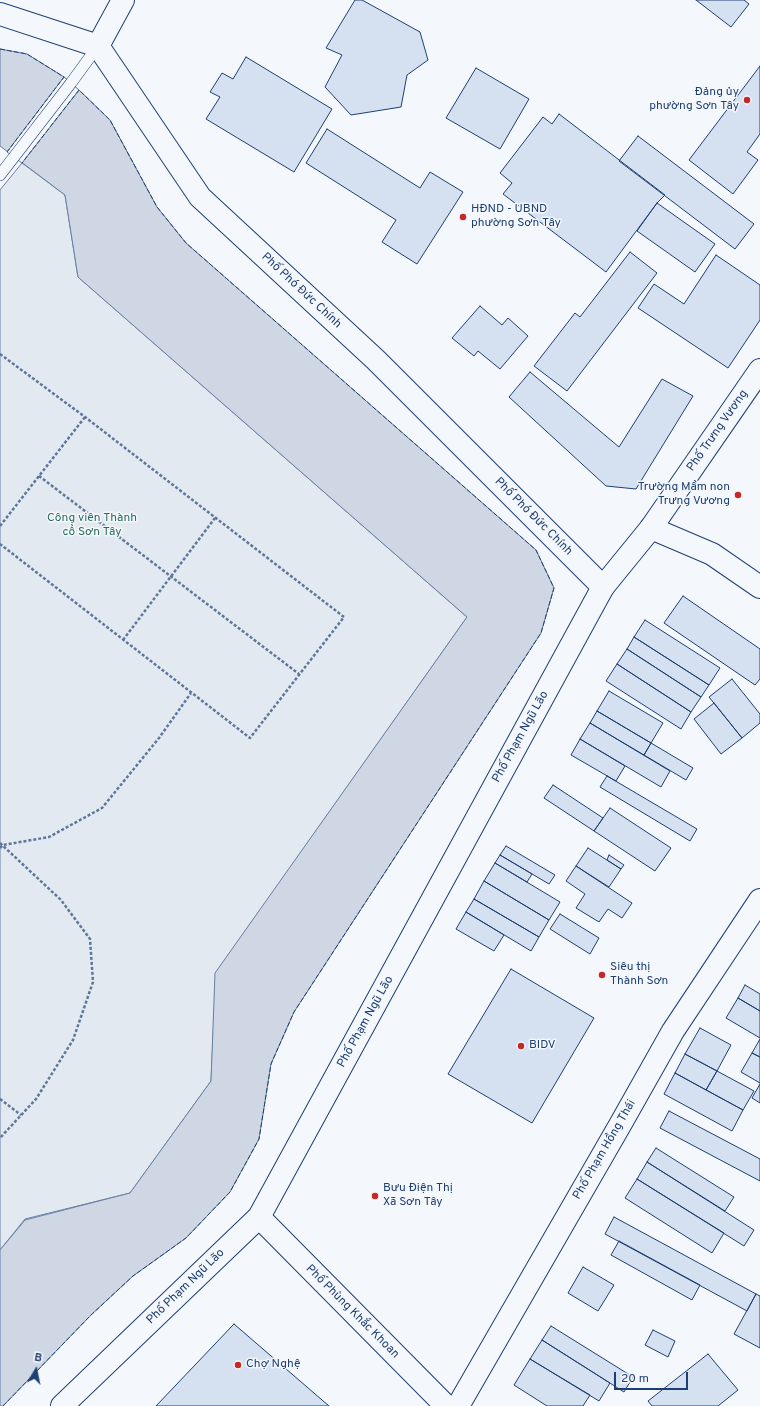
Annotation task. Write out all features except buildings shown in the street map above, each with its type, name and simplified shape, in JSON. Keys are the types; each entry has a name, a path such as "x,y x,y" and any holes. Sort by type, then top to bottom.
{"main road":[{"path":"0,14 98,46 123,0"},
{"name":"Phố Phó Đức Chính","path":"98,46 200,196 376,360 603,587"},
{"name":"Phố Trưng Vương","path":"603,587 650,528 760,370"},
{"path":"650,528 712,554 760,587"},
{"name":"Phố Phạm Ngũ Lão","path":"62,1406 259,1217 603,587"},
{"name":"Phố Phạm Hồng Thái","path":"458,1406 616,1132 672,1031 760,900"},
{"name":"Phố Phùng Khắc Khoan","path":"259,1217 446,1406"}],"lane":[{"path":"0,175 98,46"}],"path":[{"path":"0,354 85,417 344,617 250,738 0,544"},
{"path":"0,526 85,417"},
{"path":"39,476 300,674"},
{"path":"123,640 215,518"},
{"path":"0,848 3,845 49,837 102,808 159,738 192,693"},
{"path":"0,843 61,900 90,939 93,982 73,1040 36,1099 0,1138"},
{"path":"0,1099 21,1115"}],"green space":[{"name":"Công viên Thành cổ Sơn Tây","path":"22,163 65,195 78,277 467,617 216,973 211,1081 130,1193 25,1219 0,1250 0,190"}],"shaded area":[{"path":"0,49 27,54 64,77 110,120 157,207 186,243 536,550 554,588 541,633 294,1012 271,1064 259,1139 230,1192 186,1238 133,1276 91,1315 3,1406 0,1406 0,1250 25,1220 130,1193 211,1081 215,973 467,617 78,277 65,195 0,146"}],"pier":[{"path":"64,77 79,90 22,163 7,152"}],"fence":[{"path":"0,49 27,54 64,77 7,152"},
{"path":"3,1406 91,1315 133,1276 186,1238 230,1192 259,1139 271,1064 294,1012 541,633 554,588 536,550 186,243 157,207 110,120 79,90 22,163"}],"place":[{"name":"Đảng ủy phường Sơn Tây","path":"747,100"},
{"name":"HĐND - UBND phường Sơn Tây","path":"463,217"},
{"name":"Trường Mầm non Trưng Vương","path":"738,495"},
{"name":"Siêu thị Thành Sơn","path":"602,975"},
{"name":"BIDV","path":"521,1046"},
{"name":"Bưu Điện Thị Xã Sơn Tây","path":"375,1196"},
{"name":"Chợ Nghệ","path":"238,1365"}]}
